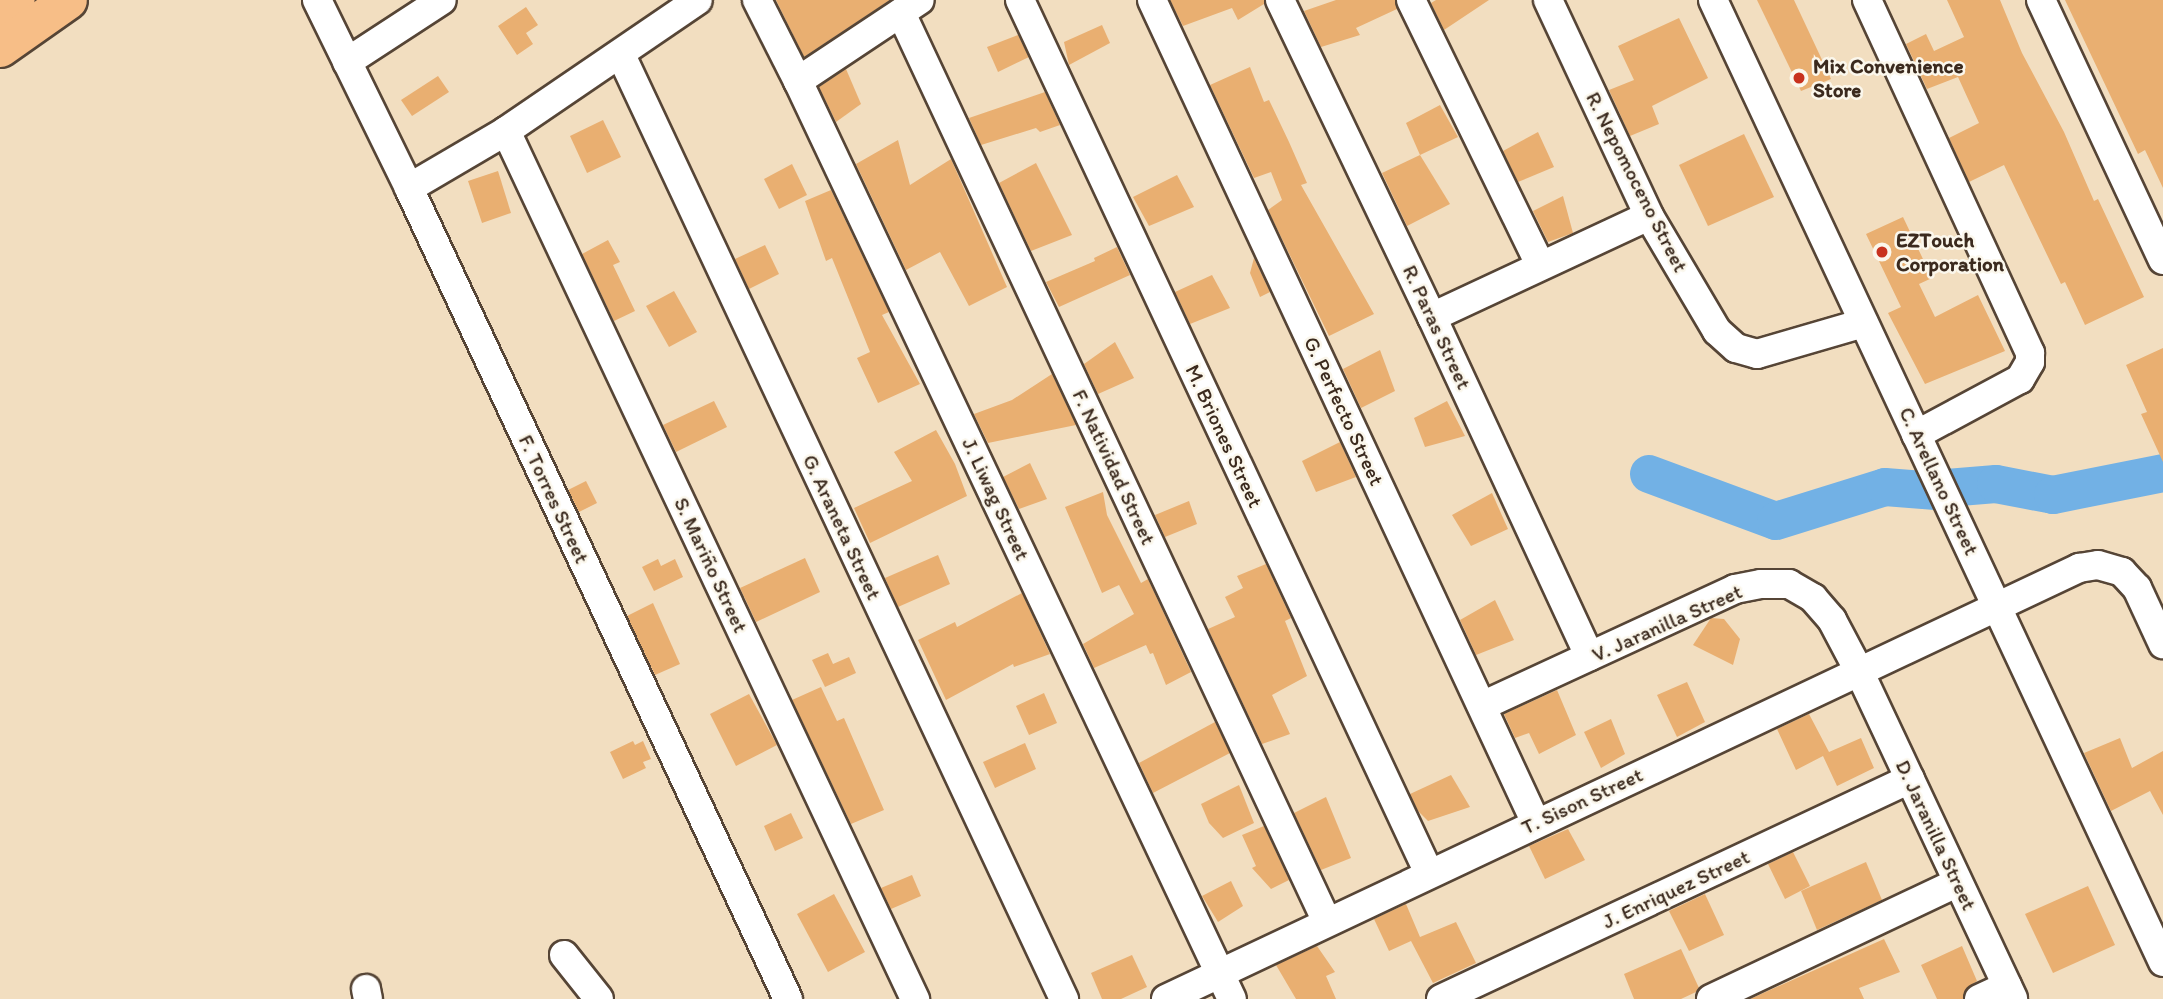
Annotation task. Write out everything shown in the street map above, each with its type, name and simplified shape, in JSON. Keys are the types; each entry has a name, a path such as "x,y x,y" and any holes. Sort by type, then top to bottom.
{"main road":[{"path":"9,21 68,0"}],"street":[{"name":"F. Torres Street","path":"317,0 409,188 788,999"},
{"path":"347,62 442,0"},
{"path":"409,188 506,131 698,0"},
{"name":"J. Liwag Street","path":"757,0 798,81 1226,987"},
{"name":"M. Briones Street","path":"1020,0 1429,873"},
{"name":"G. Perfecto Street","path":"1152,0 1536,823"},
{"name":"R. Paras Street","path":"1280,0 1432,317 1589,656"},
{"path":"1412,0 1540,264"},
{"name":"R. Nepomoceno Street","path":"1548,0 1649,216 1717,331 1736,348 1757,354 1864,323"},
{"name":"C. Arellano Street","path":"1713,0 1916,435 1999,605 2163,962"},
{"path":"1867,0 2028,342 2030,362 2020,379 1916,435"},
{"path":"2041,0 2163,260"},
{"path":"798,81 910,6"},
{"name":"F. Natividad Street","path":"910,6 1327,922"},
{"name":"G. Araneta Street","path":"621,55 1064,999"},
{"name":"S. Mariño Street","path":"506,131 915,999"},
{"path":"1432,317 1540,264 1649,216"},
{"name":"T. Sison Street","path":"1166,999 1226,987 1327,922 2079,568 2098,565 2122,572 2137,588 2163,644"},
{"name":"V. Jaranilla Street","path":"1482,706 1735,589 1761,584 1789,584 1813,598 1826,613 1859,671"},
{"name":"D. Jaranilla Street","path":"1859,671 2010,992"},
{"name":"J. Enriquez Street","path":"1441,999 1910,779"},
{"path":"1711,999 1958,882"},
{"path":"565,955 599,999"},
{"path":"1979,999 2010,992"}],"building":[{"path":"776,0 890,0 804,57"},
{"path":"1170,0 1264,0 1264,4 1238,20 1232,8 1183,26"},
{"path":"1336,0 1395,0 1397,9 1356,28 1360,35 1321,47 1304,11"},
{"path":"1436,0 1489,0 1444,30 1431,3"},
{"path":"1757,0 1794,0 1831,79 1801,91"},
{"path":"1947,0 2000,0 2022,53 2064,132 2094,201 2098,199 2144,297 2085,325 2065,282 2061,284 2004,165 1969,182 1949,138 1979,123 1958,77 1927,89 1906,44 1926,34 1934,51 1964,37"},
{"path":"2065,0 2163,0 2163,188 2145,150 2138,154"},
{"path":"526,7 538,25 526,33 533,44 517,55 498,26"},
{"path":"1679,18 1708,78 1652,106 1659,124 1630,136 1609,90 1634,80 1618,46"},
{"path":"1102,25 1110,43 1069,65 1064,42"},
{"path":"1018,35 1029,57 998,72 987,47"},
{"path":"1250,67 1264,102 1269,100 1307,183 1301,185 1374,314 1329,336 1268,210 1282,200 1271,172 1254,178 1210,85"},
{"path":"846,69 861,104 836,122 819,87"},
{"path":"438,76 449,92 412,116 401,100"},
{"path":"1045,92 1060,125 1040,132 1036,128 981,145 969,118"},
{"path":"1440,105 1458,137 1420,155 1406,123"},
{"path":"603,120 621,157 587,173 570,136"},
{"path":"1538,132 1554,167 1518,182 1503,151"},
{"path":"1744,134 1774,197 1708,226 1679,165"},
{"path":"898,140 910,185 951,159 1007,287 969,306 940,252 906,270 856,164"},
{"path":"1420,155 1450,204 1407,226 1382,173"},
{"path":"1036,163 1072,235 1031,251 999,183"},
{"path":"792,164 807,195 779,209 764,179"},
{"path":"498,171 511,213 482,223 468,181"},
{"path":"1177,175 1194,207 1149,226 1133,197"},
{"path":"831,190 889,312 882,315 920,384 878,403 857,358 870,352 832,258 826,261 805,201"},
{"path":"1563,196 1573,233 1548,242 1533,211"},
{"path":"1903,217 1932,278 1919,284 1935,317 1978,295 2005,351 1925,384 1888,313 1901,307 1866,234"},
{"path":"608,240 620,262 613,265 635,311 614,321 582,254"},
{"path":"765,245 779,274 749,289 735,259"},
{"path":"1117,247 1130,275 1059,307 1046,282 1095,261 1094,258"},
{"path":"1254,258 1270,292 1260,297 1250,273"},
{"path":"1212,275 1230,308 1190,324 1175,292"},
{"path":"674,291 697,332 669,347 646,306"},
{"path":"1115,342 1134,378 1098,394 1084,364"},
{"path":"2163,348 2163,462 2141,414 2147,412 2126,365"},
{"path":"1380,350 1395,391 1361,408 1343,369"},
{"path":"1052,374 1076,425 988,443 974,414 1012,400"},
{"path":"714,401 727,427 676,452 663,425"},
{"path":"1447,401 1465,436 1425,447 1414,418"},
{"path":"936,430 955,464 967,496 870,543 854,508 912,481 894,452"},
{"path":"1340,442 1356,477 1316,492 1302,461"},
{"path":"1030,463 1047,499 1019,509 1003,477"},
{"path":"586,481 597,503 579,512 568,490"},
{"path":"1103,492 1107,515 1141,583 1148,579 1191,672 1166,685 1153,653 1150,654 1146,645 1094,668 1083,644 1134,614 1119,585 1102,593 1065,507"},
{"path":"1492,493 1508,529 1471,546 1452,515"},
{"path":"1189,501 1197,524 1165,537 1155,515"},
{"path":"938,555 950,584 898,607 885,578"},
{"path":"805,558 820,592 756,622 740,588"},
{"path":"658,559 661,566 675,559 683,577 654,591 642,567"},
{"path":"1266,564 1291,618 1285,621 1307,676 1272,695 1290,734 1262,744 1208,629 1235,617 1225,597 1243,588 1237,576"},
{"path":"1022,593 1050,654 1014,667 1013,664 946,700 918,640 955,622 957,627"},
{"path":"1495,600 1514,640 1476,655 1460,620"},
{"path":"653,603 680,664 655,675 627,616"},
{"path":"1711,618 1724,619 1740,639 1733,665 1693,645"},
{"path":"828,653 833,664 849,657 856,673 825,687 812,660"},
{"path":"1687,682 1705,722 1677,737 1657,695"},
{"path":"821,687 837,721 844,718 884,810 851,824 792,700"},
{"path":"1557,690 1576,735 1539,754 1529,733 1515,738 1504,714"},
{"path":"1044,693 1057,723 1029,735 1016,706"},
{"path":"749,694 777,745 736,766 710,714"},
{"path":"1809,714 1829,752 1861,738 1874,768 1837,786 1823,756 1796,770 1777,729"},
{"path":"1611,719 1625,754 1601,768 1584,732"},
{"path":"1215,722 1230,753 1153,793 1139,763"},
{"path":"2120,738 2132,768 2163,751 2163,815 2150,791 2111,811 2084,753"},
{"path":"633,741 635,745 643,741 651,759 643,762 646,768 623,779 610,752"},
{"path":"1025,743 1036,769 995,788 983,762"},
{"path":"1451,775 1470,807 1428,821 1418,811 1410,794"},
{"path":"1239,785 1254,823 1223,838 1209,823 1201,804"},
{"path":"1326,797 1351,858 1321,870 1294,813"},
{"path":"791,813 803,838 775,851 764,826"},
{"path":"1264,826 1289,880 1271,889 1252,868 1256,866 1242,835"},
{"path":"1568,829 1585,860 1545,879 1529,846"},
{"path":"1793,852 1810,886 1785,899 1768,864"},
{"path":"1866,862 1882,900 1817,930 1801,891"},
{"path":"912,875 921,896 891,909 881,888"},
{"path":"1231,881 1243,906 1218,922 1202,896"},
{"path":"2088,886 2115,945 2053,973 2025,914"},
{"path":"834,894 865,952 828,972 797,914"},
{"path":"1705,894 1724,935 1689,951 1669,911"},
{"path":"1406,904 1420,937 1456,922 1476,963 1433,983 1411,941 1389,951 1374,919"},
{"path":"1884,939 1900,972 1859,988 1864,999 1750,999"},
{"path":"1317,946 1335,972 1326,976 1336,999 1296,999 1276,965"},
{"path":"1962,946 1977,981 1966,989 1963,999 1937,999 1921,965"},
{"path":"1681,949 1699,988 1696,992 1681,999 1634,999 1624,974"},
{"path":"1132,955 1147,987 1121,999 1102,999 1091,973"}],"waterway":[{"path":"1947,488 1996,484 2053,495 2163,473"},
{"path":"1649,474 1776,521 1885,487 1936,491"}],"place":[{"name":"Mix Convenience Store","path":"1799,78"},
{"name":"EZTouch Corporation","path":"1882,252"}]}
